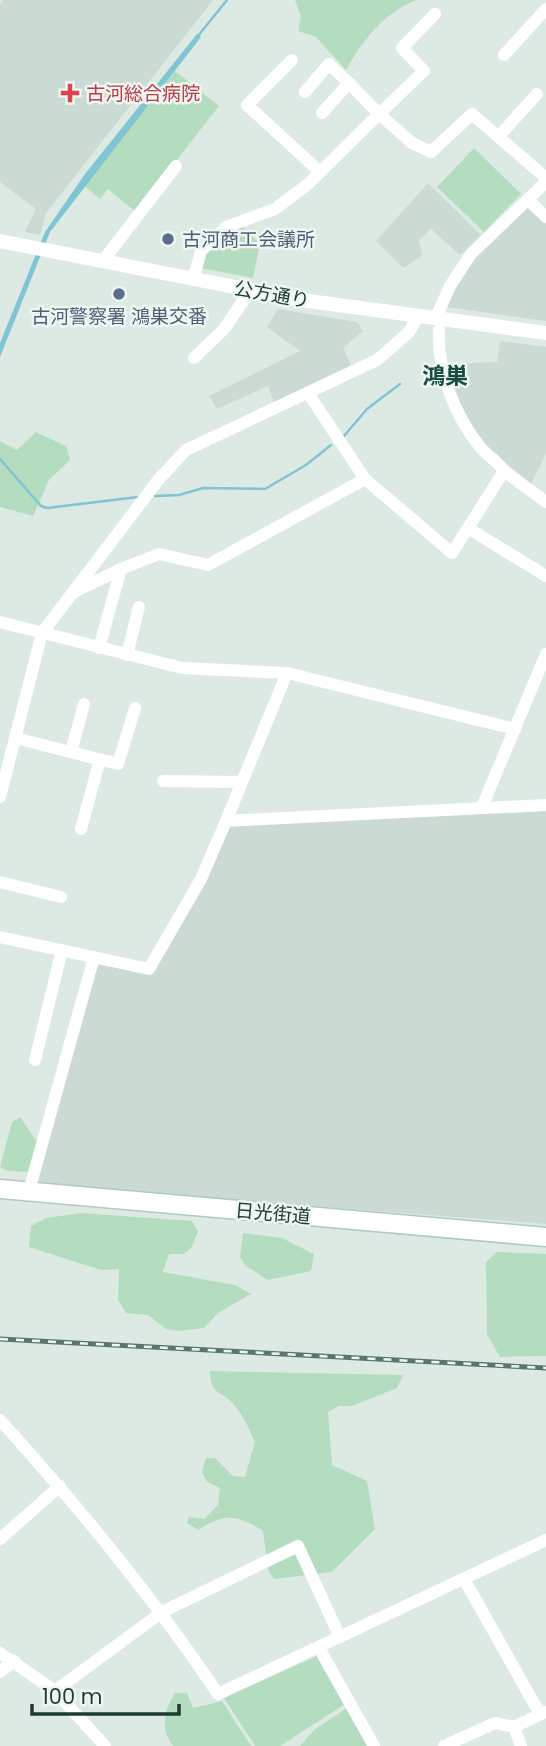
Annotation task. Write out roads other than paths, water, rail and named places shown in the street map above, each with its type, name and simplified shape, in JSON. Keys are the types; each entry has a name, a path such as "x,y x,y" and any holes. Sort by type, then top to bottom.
{"main road":[{"name":"日光街道","path":"0,1189 546,1237"}],"street":[{"path":"504,55 546,9"},
{"path":"193,280 201,250 226,227 275,209 320,172 424,71 402,48 435,14"},
{"path":"292,60 247,105 320,172"},
{"path":"305,92 329,64 379,114 425,152 431,152 472,114 546,180 459,269 438,324 442,370 460,415 482,450 504,471 546,502"},
{"path":"322,113 349,83"},
{"path":"499,136 537,94"},
{"path":"102,262 176,166"},
{"path":"528,200 546,217"},
{"name":"公方通り","path":"0,242 250,291 418,316 438,324 546,333"},
{"path":"194,358 224,329 250,291"},
{"path":"0,797 5,759 15,738 42,634 159,479 186,450 377,360 409,332 418,316"},
{"path":"309,393 365,479 452,553 504,471"},
{"path":"73,592 159,554 208,565 365,479"},
{"path":"468,528 546,576"},
{"path":"100,648 121,569"},
{"path":"127,654 139,607"},
{"path":"0,622 182,668 287,673 515,729"},
{"path":"482,807 546,654"},
{"path":"0,937 149,969 201,879 287,673"},
{"path":"71,752 84,705"},
{"path":"15,738 118,764 135,708"},
{"path":"81,829 100,759"},
{"path":"163,781 242,782"},
{"path":"226,821 546,805"},
{"path":"0,882 61,897"},
{"path":"35,1060 62,950"},
{"path":"29,1191 94,957"},
{"path":"0,1420 60,1486 162,1612 218,1694 546,1540"},
{"path":"0,1539 60,1486"},
{"path":"55,1691 162,1612 298,1546 340,1637"},
{"path":"444,1746 495,1723 514,1727 543,1713 464,1579"},
{"path":"319,1648 374,1746"},
{"path":"0,1653 55,1691 105,1746"},
{"path":"0,1672 14,1661"},
{"path":"514,1727 521,1746"}],"water":[{"path":"197,34 201,37 50,232 0,357 0,343 45,232 85,174"}],"waterway":[{"path":"198,36 227,0"},
{"path":"344,436 367,409 400,384"},
{"path":"155,496 179,495 203,488 265,489 306,465 331,445"},
{"path":"0,459 41,506 47,508 138,497"}],"railway":[{"path":"0,1339 546,1368"}],"place":[{"name":"古河総合病院","path":"70,93"},
{"name":"古河商工会議所","path":"168,239"},
{"name":"古河警察署 鴻巣交番","path":"119,294"}],"district":[{"name":"鴻巣","path":"445,376"}]}
